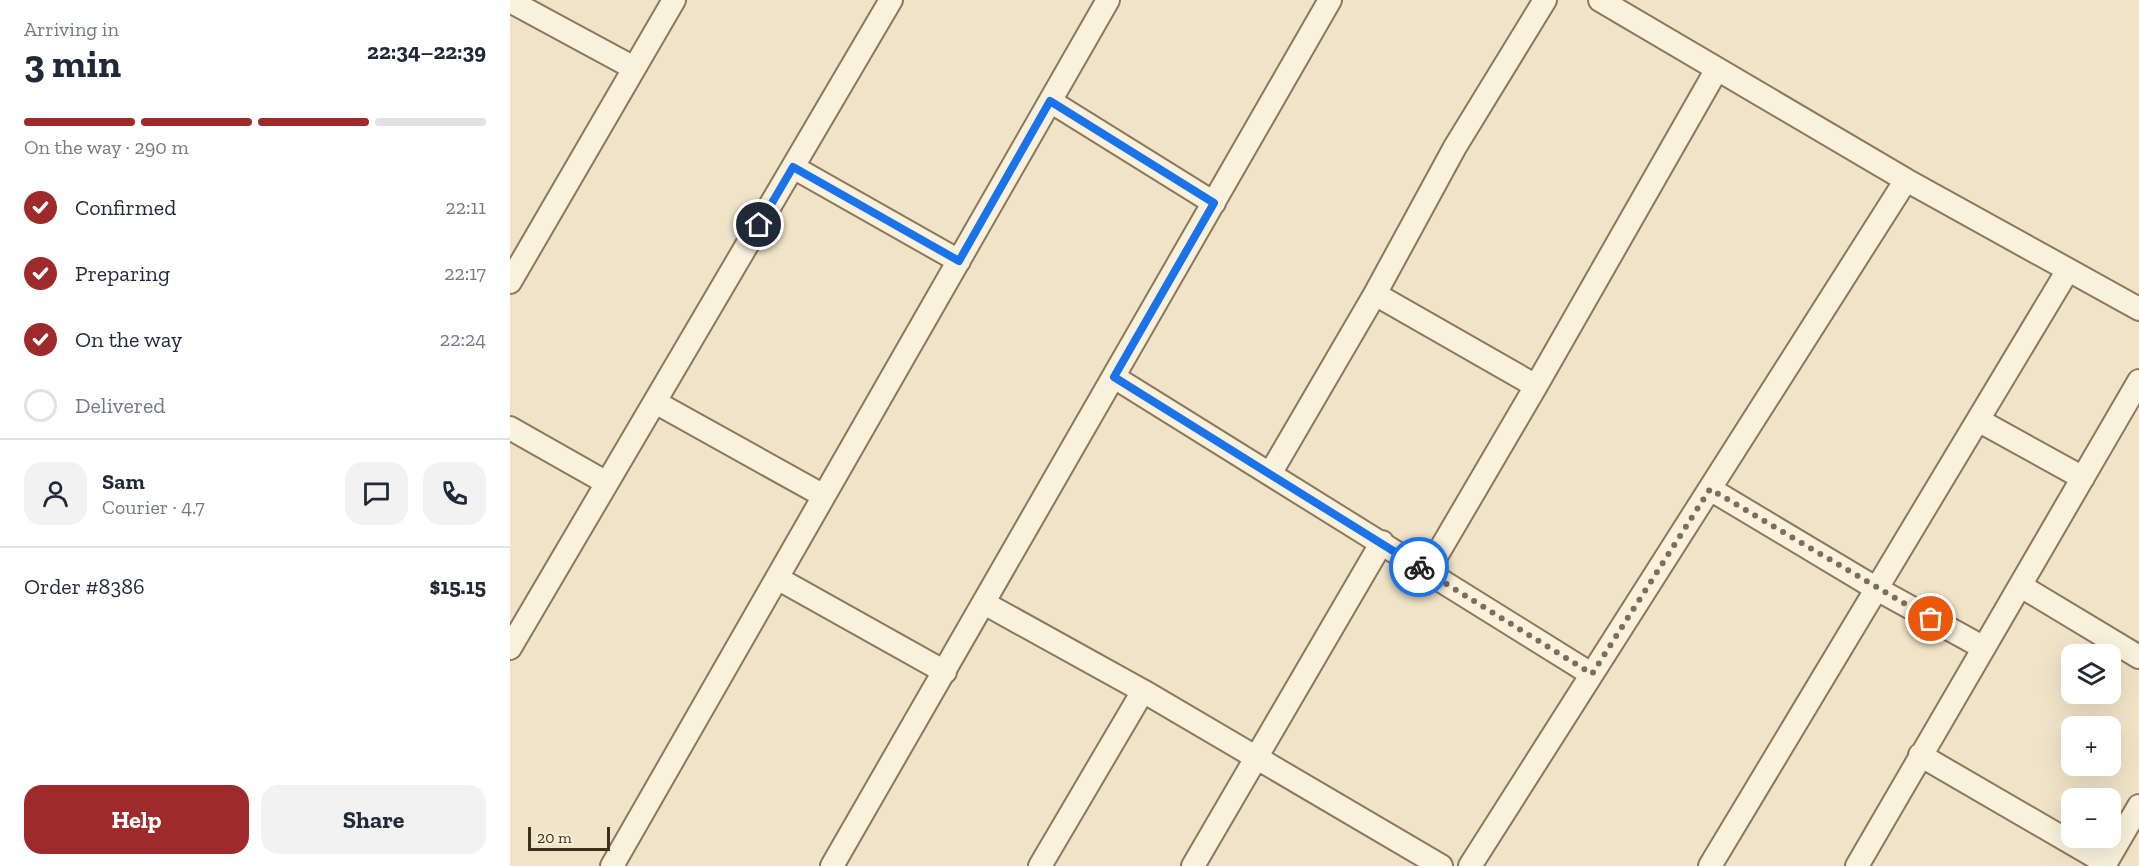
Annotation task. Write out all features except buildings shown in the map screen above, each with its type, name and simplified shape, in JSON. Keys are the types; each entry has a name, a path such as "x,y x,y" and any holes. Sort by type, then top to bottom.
{"street":[{"path":"510,282 674,0"},
{"path":"612,866 1108,0"},
{"path":"832,866 1330,0"},
{"path":"1270,474 1375,294 1455,147 1545,0"},
{"path":"1600,0 1632,8 1717,69 1906,180 2139,309"},
{"path":"510,1 634,68"},
{"path":"510,648 793,167 881,3"},
{"path":"1427,572 1717,69"},
{"path":"1050,101 1214,203"},
{"path":"793,167 959,261"},
{"path":"1470,866 1906,180"},
{"path":"1710,866 2068,270"},
{"path":"1375,294 1536,386"},
{"path":"1114,377 1592,674"},
{"path":"1857,866 2139,381"},
{"path":"655,402 824,496"},
{"path":"1978,420 2083,478"},
{"path":"510,428 607,483"},
{"path":"1710,489 1877,589 1984,648"},
{"path":"1193,866 1382,542"},
{"path":"777,578 945,672"},
{"path":"2022,585 2139,657"},
{"path":"984,603 1143,691 1442,866"},
{"path":"1040,866 1143,691"},
{"path":"1920,755 2105,865 2139,806"}],"way so far":[{"path":"1419,567 1592,674 1710,489 1931,619"}],"route":[{"path":"759,225 793,167 959,261 1050,101 1214,203 1114,377 1419,567"}]}
